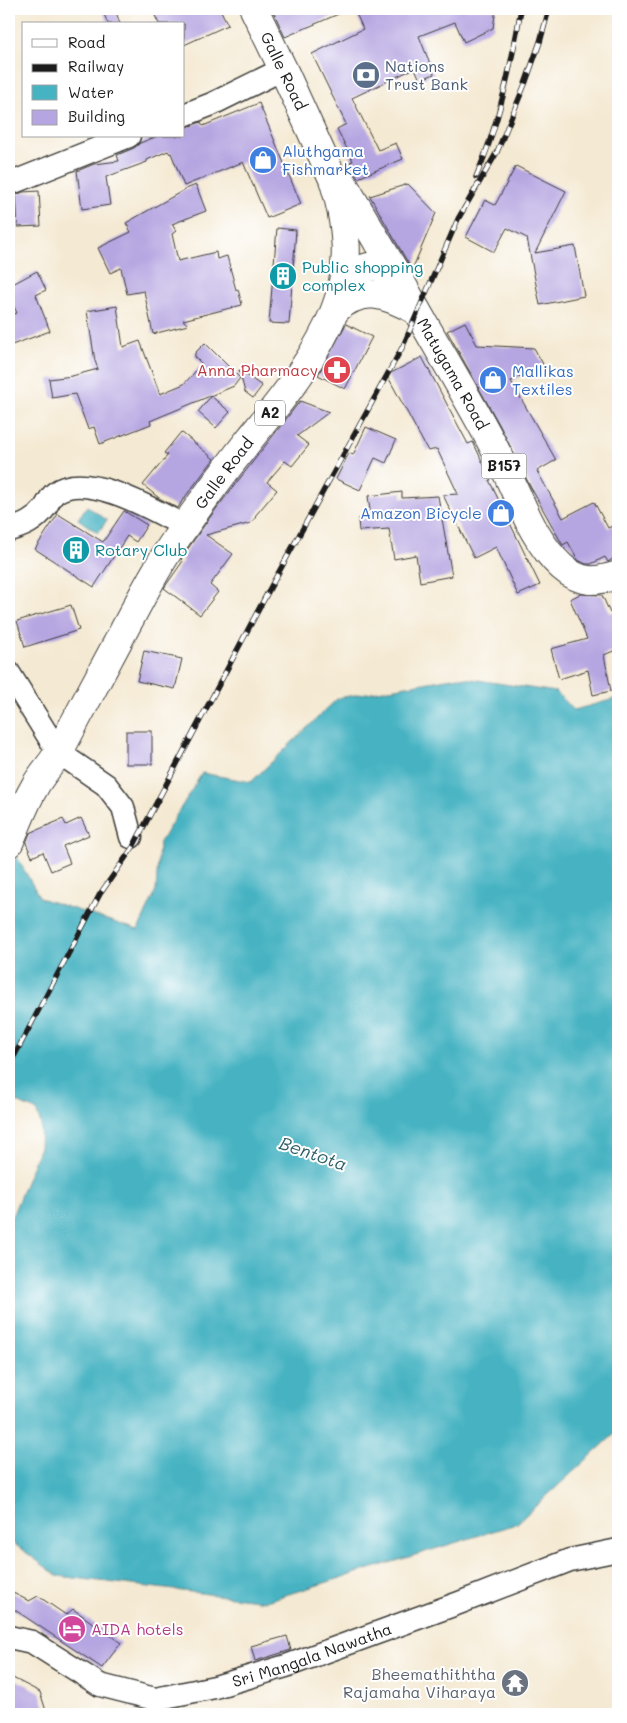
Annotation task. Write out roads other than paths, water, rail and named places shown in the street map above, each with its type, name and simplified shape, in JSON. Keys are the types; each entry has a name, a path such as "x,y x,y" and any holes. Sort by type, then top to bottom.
{"main road":[{"name":"Galle Road","path":"9,843 33,788 58,752 152,578 184,526 313,353 335,310 345,278 344,220 333,179 284,69 254,9"},
{"path":"318,143 401,282"},
{"name":"Matugama Road","path":"345,278 362,268 374,266 387,269 401,282 488,435 542,544 563,568 576,576 591,582 618,575"},
{"name":"Matugama Road","path":"335,310 356,296 373,294 392,298 416,310"}],"street":[{"path":"185,115 212,104 284,69"},
{"path":"9,184 124,138"},
{"path":"9,530 37,518 53,494 73,485 113,493 140,502 184,526"},
{"path":"9,673 58,752 106,785 123,807 131,837"},
{"name":"Sri Mangala Nawatha","path":"9,1637 32,1642 100,1685 156,1699 215,1687 286,1666 570,1560 618,1550"}],"water":[{"path":"87,506 107,520 98,533 78,519"},
{"name":"Bentota","path":"458,677 556,692 574,710 618,698 618,1431 516,1524 266,1601 58,1576 9,1540 9,1224 40,1147 41,1124 36,1110 9,1099 9,843 40,898 138,930 156,891 159,844 202,773 251,782 338,698"}],"railway":[{"path":"476,177 498,116 521,9"},
{"path":"9,1066 100,894 133,847 269,590 403,346 458,219 497,152 525,84 549,9"}],"place":[{"name":"Nations Trust Bank","path":"366,75"},
{"name":"Aluthgama Fishmarket","path":"263,160"},
{"name":"Public shopping complex","path":"283,276"},
{"name":"Anna Pharmacy","path":"337,370"},
{"name":"Mallikas Textiles","path":"493,380"},
{"name":"Amazon Bicycle","path":"501,513"},
{"name":"Rotary Club","path":"76,550"},
{"name":"AIDA hotels","path":"72,1629"},
{"name":"Bheemathiththa Rajamaha Viharaya","path":"515,1683"}]}
